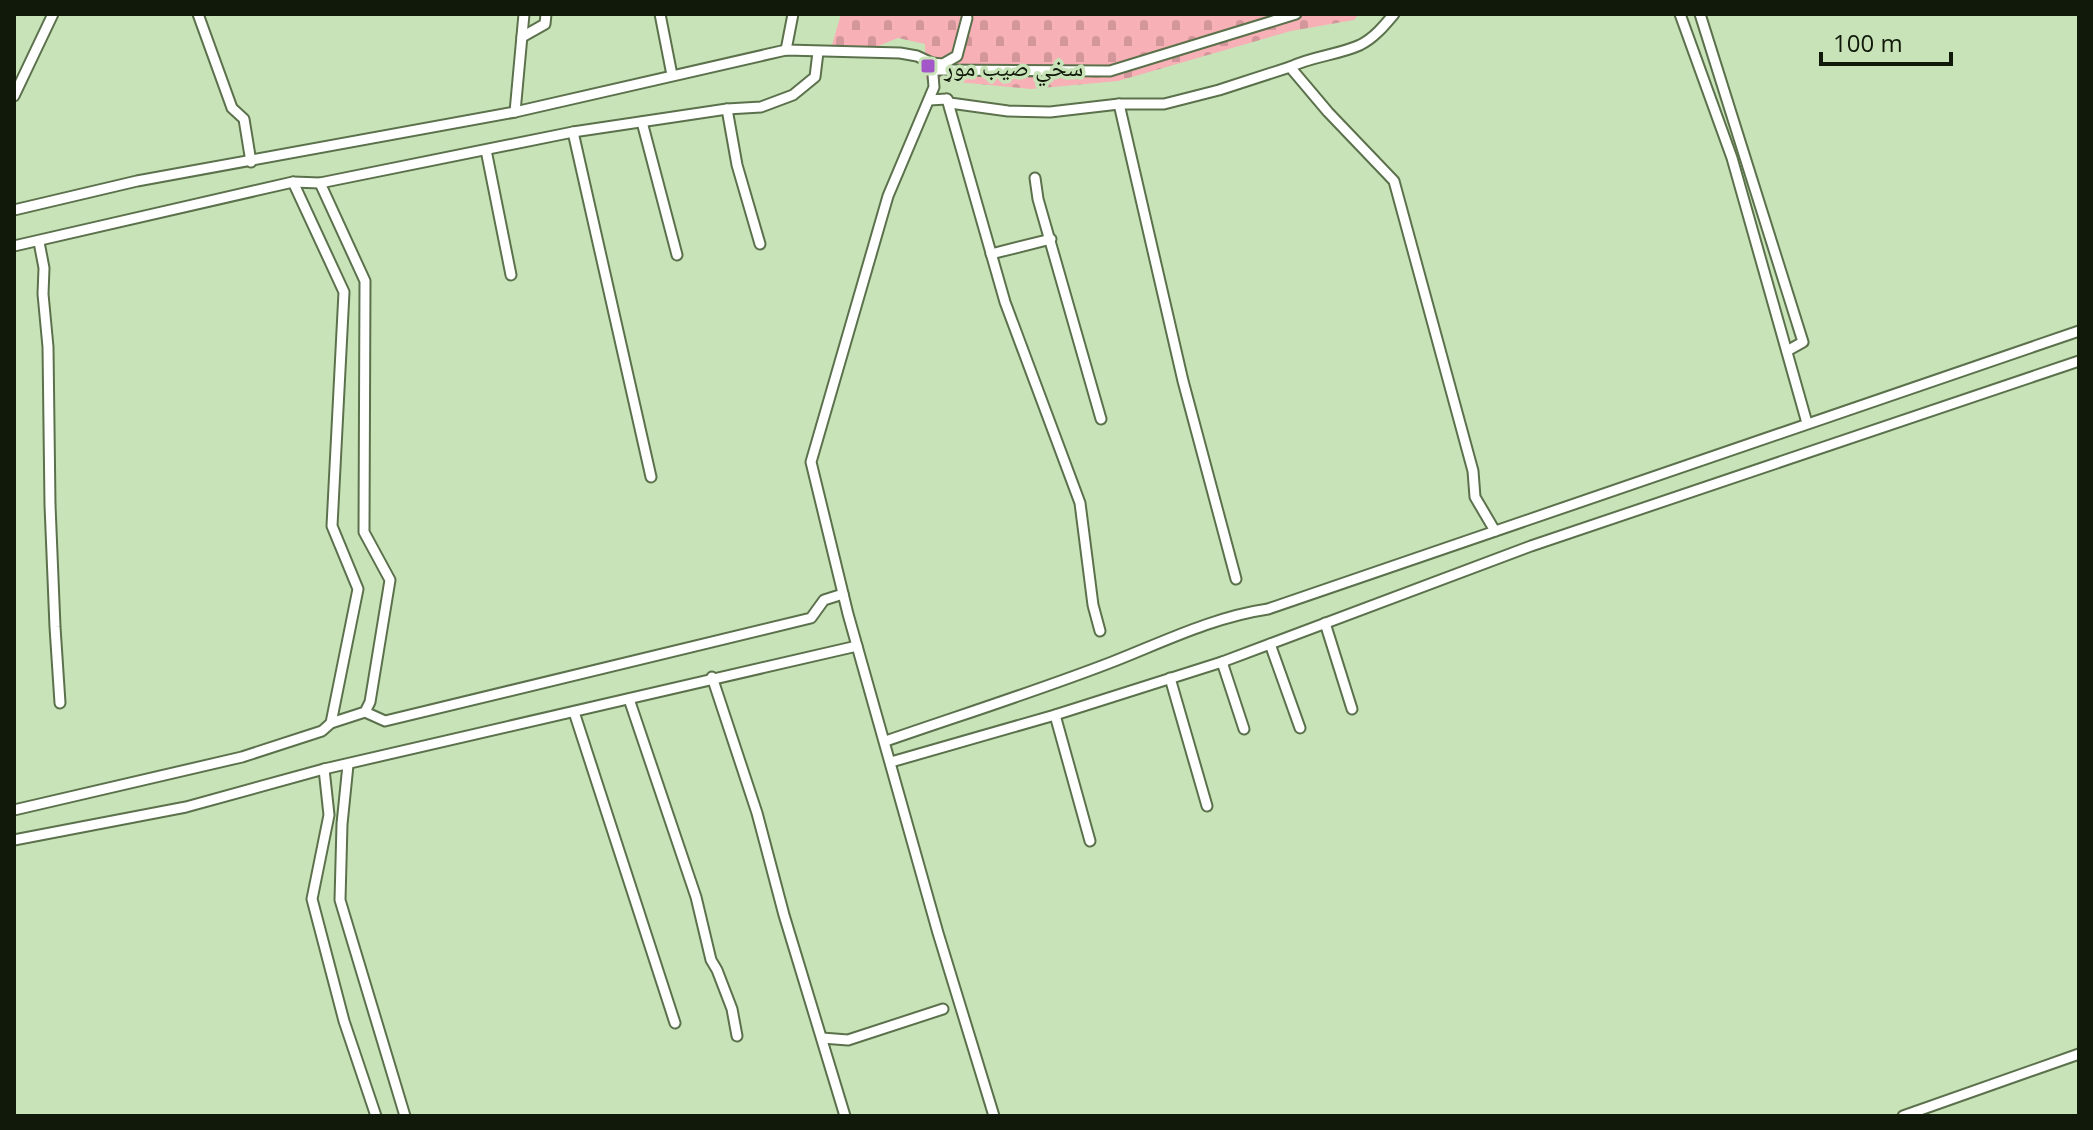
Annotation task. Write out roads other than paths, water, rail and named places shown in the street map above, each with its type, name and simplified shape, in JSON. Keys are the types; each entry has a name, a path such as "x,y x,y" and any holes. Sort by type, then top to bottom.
{"street":[{"path":"14,96 53,14"},
{"path":"198,14 232,108 244,119 251,162"},
{"path":"515,112 524,14"},
{"path":"522,37 536,32 545,24 546,14"},
{"path":"660,14 672,75"},
{"path":"786,50 793,14"},
{"path":"14,210 137,181 515,112 786,50 900,53 917,56 932,67 1110,71 1296,14"},
{"path":"929,100 947,99 950,103 1008,111 1058,112 1119,104 1164,104 1290,67 1309,57 1359,45 1377,34 1394,14"},
{"path":"1680,14 1732,158 1807,423"},
{"path":"1700,14 1803,342 1787,351"},
{"path":"932,67 957,56 967,18"},
{"path":"14,246 293,182 320,183 573,132 727,109 761,107 793,95 815,77 818,52"},
{"path":"932,67 934,87 888,196 811,462 857,646 938,933 994,1116"},
{"path":"1290,67 1394,181 1473,471 1475,497 1495,531"},
{"path":"947,99 1010,316 1080,503 1093,605 1100,631"},
{"path":"1119,104 1183,381 1236,579"},
{"path":"727,109 737,165 760,244"},
{"path":"642,122 677,255"},
{"path":"573,132 651,477"},
{"path":"486,150 511,275"},
{"path":"1035,178 1101,419"},
{"path":"293,182 344,292 332,526 358,589 331,723"},
{"path":"320,183 365,281 364,532 390,580 370,702 365,712"},
{"path":"991,254 1051,239"},
{"path":"39,242 44,268 48,347 55,627 60,703"},
{"path":"886,741 1111,662 1183,632 1249,611 1268,609 2079,331"},
{"path":"891,762 1055,715 1222,662 1531,546 2079,361"},
{"path":"14,810 242,757 322,731 331,723 365,712 385,721 796,622 811,618 824,600 843,594"},
{"path":"1325,623 1352,709"},
{"path":"1270,644 1300,728"},
{"path":"14,840 186,807 324,769 857,646"},
{"path":"1222,662 1244,729"},
{"path":"712,677 757,813 784,915 845,1116"},
{"path":"1170,678 1207,806"},
{"path":"629,699 696,897 711,960 732,1009 737,1036"},
{"path":"574,712 675,1023"},
{"path":"1055,715 1090,841"},
{"path":"348,765 342,824 340,900 405,1116"},
{"path":"324,769 329,815 312,899 344,1021 376,1116"},
{"path":"822,1038 848,1040 943,1009"},
{"path":"1903,1116 2079,1054"}],"place":[{"name":"سخي صیب موړ","path":"928,66"}]}
